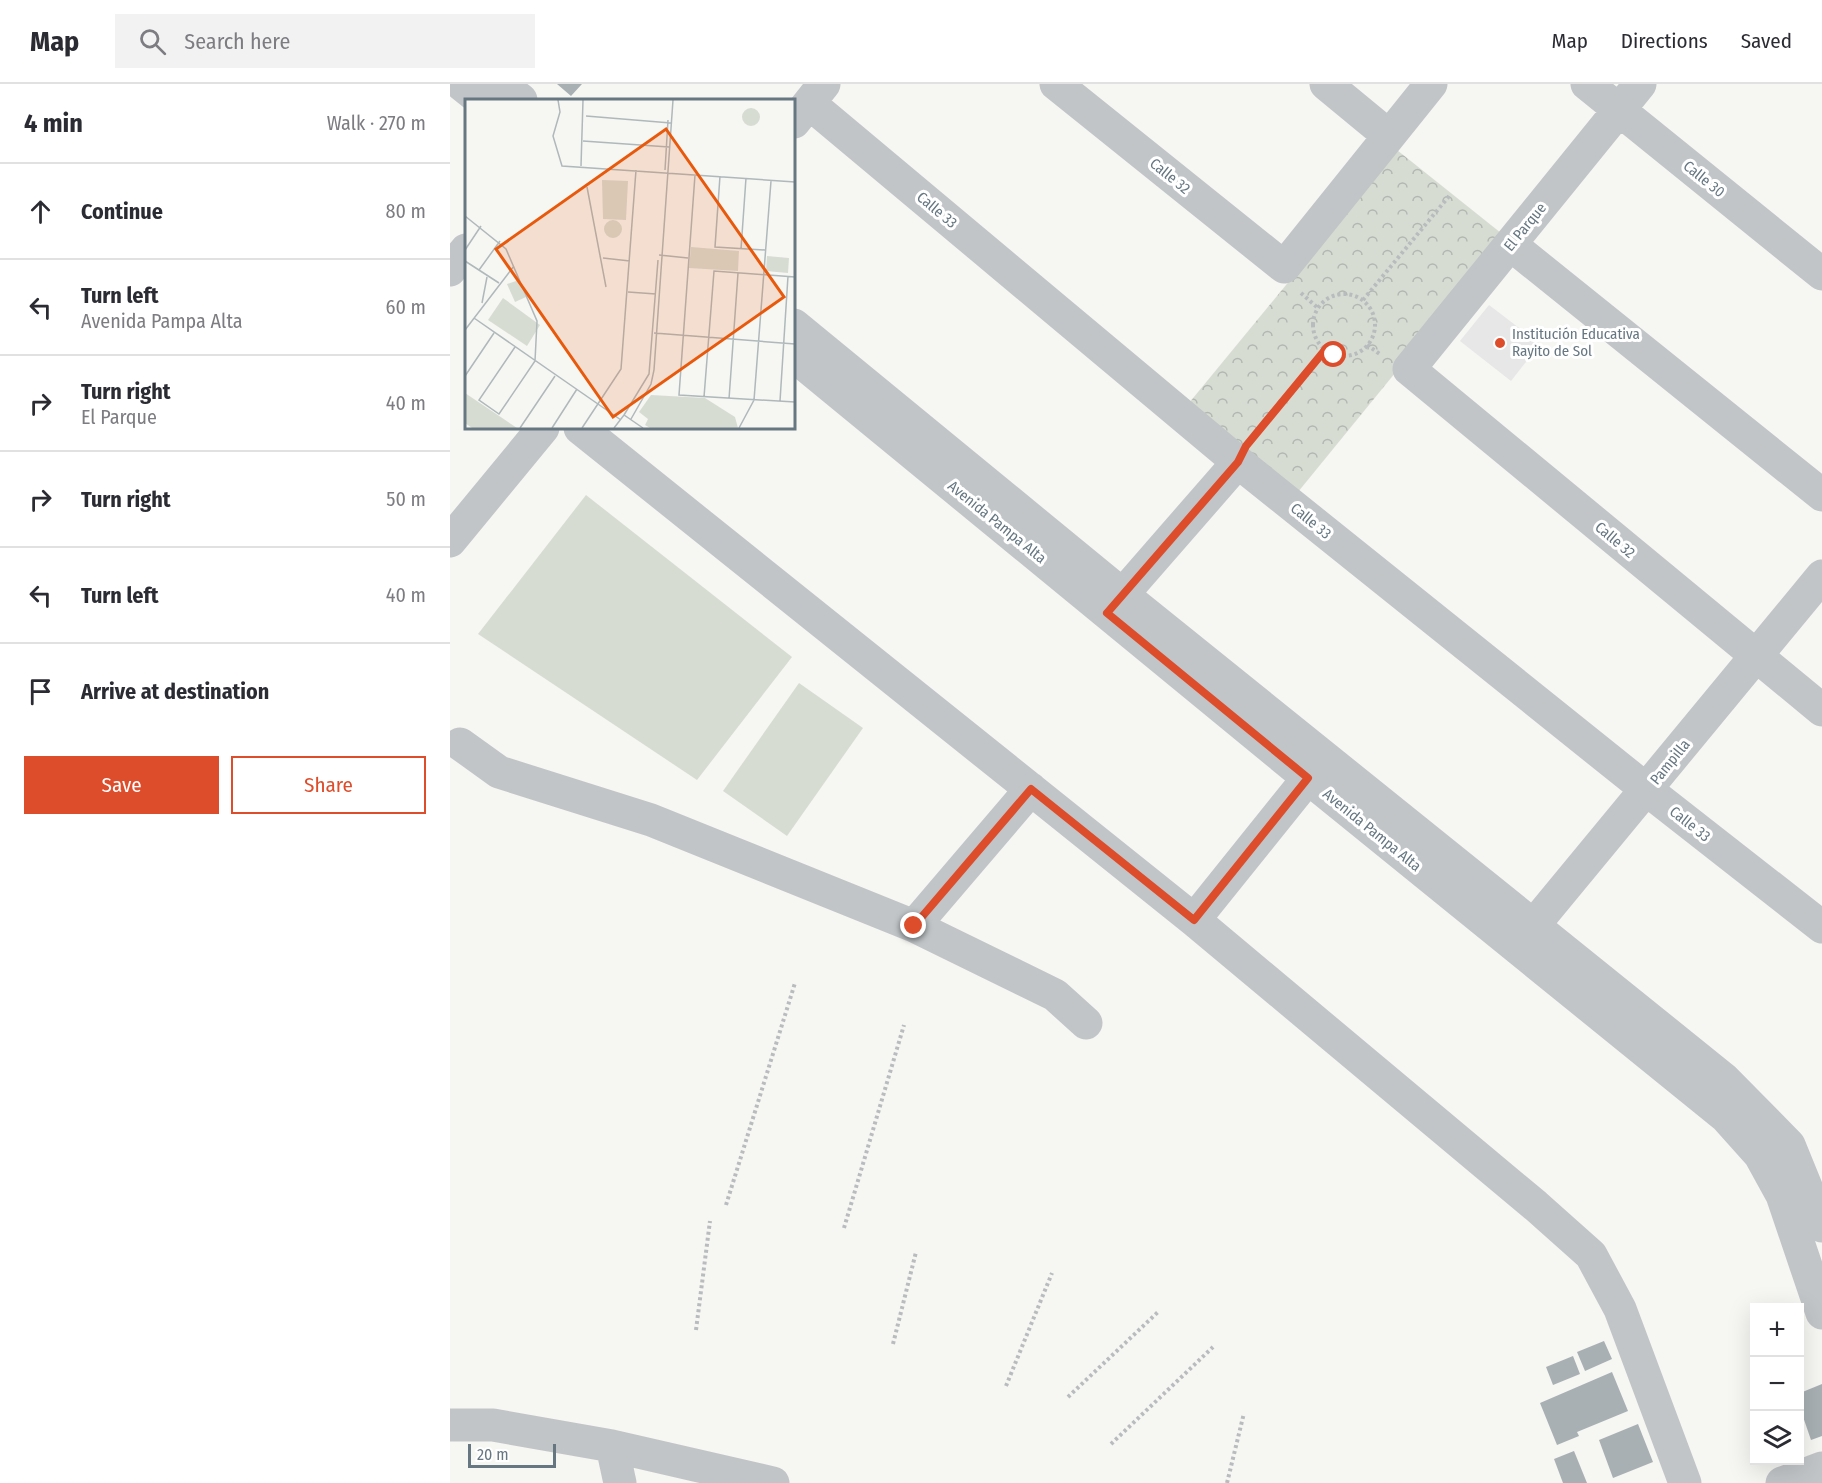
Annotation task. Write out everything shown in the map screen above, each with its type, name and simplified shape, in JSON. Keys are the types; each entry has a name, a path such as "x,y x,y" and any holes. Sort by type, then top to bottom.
{"street":[{"path":"461,84 480,99"},
{"path":"501,84 520,99"},
{"name":"Calle 32","path":"1056,84 1284,267 1389,136"},
{"path":"1326,84 1389,136 1431,84"},
{"name":"Calle 30","path":"1587,84 1822,274"},
{"name":"El Parque","path":"1409,369 1640,84"},
{"name":"Calle 33","path":"809,103 1238,462 1647,790 1822,927"},
{"path":"1511,244 1822,495"},
{"path":"450,270 465,251"},
{"name":"Avenida Pampa Alta","path":"795,326 1115,604"},
{"name":"Avenida Pampa Alta","path":"795,357 1115,604 1525,936 1726,1117 1760,1155 1782,1195 1822,1313"},
{"name":"Calle 32","path":"1409,369 1822,710"},
{"path":"450,540 542,429"},
{"path":"581,429 1194,920 1536,1206 1591,1255 1620,1309 1685,1483"},
{"path":"1115,604 1238,462"},
{"name":"Pampilla","path":"1525,936 1822,576"},
{"path":"460,744 499,772 651,820 914,926 1055,995 1086,1023"},
{"path":"1194,920 1317,768"},
{"path":"914,926 1031,789"},
{"name":"Avenida Pampa Alta","path":"1525,936 1724,1079 1789,1145 1822,1226"},
{"path":"450,1425 493,1425 612,1446 773,1483"},
{"path":"612,1446 620,1483"},
{"path":"1782,1483 1822,1468"}],"path":[{"path":"1364,300 1450,195"},
{"path":"1344,294 1364,300 1371,309 1375,330 1365,348 1345,357 1325,350 1314,331 1314,319 1318,308 1334,296 1344,294"},
{"path":"1238,462 1246,446 1325,350"},
{"path":"726,1205 795,983"},
{"path":"843,1228 904,1025"},
{"path":"696,1330 710,1221"},
{"path":"893,1344 916,1252"},
{"path":"1006,1386 1052,1273"},
{"path":"1068,1397 1158,1312"},
{"path":"1111,1444 1213,1347"},
{"path":"1227,1483 1244,1413"}],"shaded area":[{"name":"Institución Educativa Rayito de Sol","path":"1489,305 1540,344 1511,381 1460,341"}],"green space":[{"path":"1397,150 1506,237 1298,492 1189,403"},
{"path":"586,495 792,657 697,780 478,634"},
{"path":"799,683 863,728 787,836 723,791"}],"building":[{"path":"557,84 582,84 571,96"},
{"path":"1604,1341 1612,1359 1585,1371 1577,1352"},
{"path":"1573,1356 1580,1374 1553,1385 1546,1367"},
{"path":"1612,1372 1628,1411 1577,1432 1579,1436 1557,1445 1540,1403"},
{"path":"1822,1384 1822,1436 1811,1440 1804,1420 1804,1391"},
{"path":"1638,1424 1653,1462 1613,1478 1599,1440"},
{"path":"1574,1451 1587,1483 1563,1483 1554,1459"}],"place":[{"name":"Institución Educativa Rayito de Sol","path":"1500,343"}],"route":[{"path":"914,926 1031,789 1194,920 1308,778 1107,613 1238,462 1246,446 1325,350 1334,355"}]}
